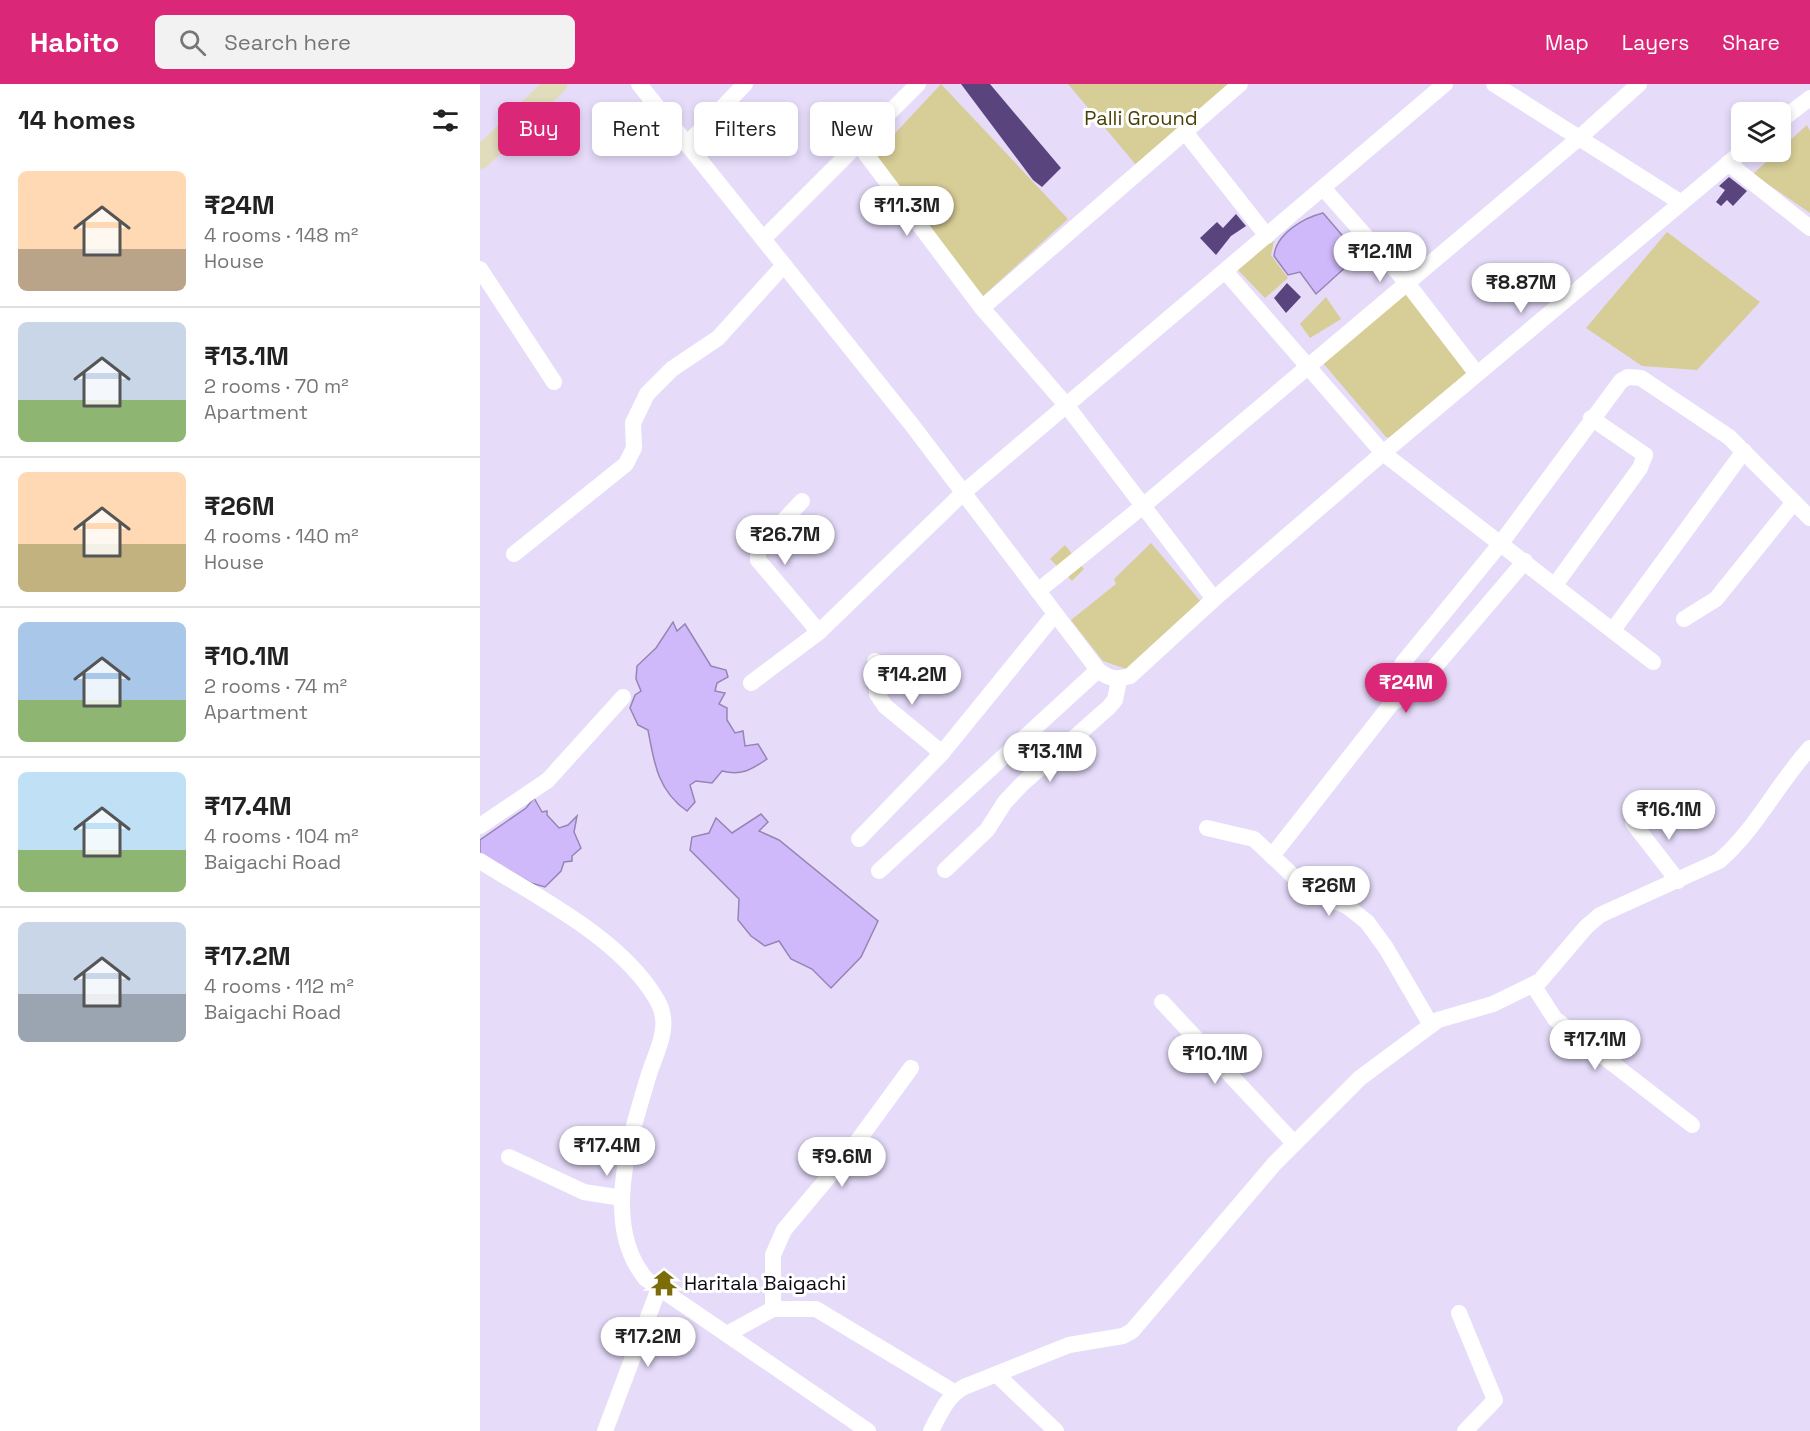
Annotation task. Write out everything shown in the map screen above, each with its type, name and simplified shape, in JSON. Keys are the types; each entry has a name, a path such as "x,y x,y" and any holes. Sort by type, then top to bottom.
{"main road":[{"path":"480,158 550,86"}],"street":[{"path":"639,84 964,492 1098,670 1107,677 1119,680 1130,676 1214,599 1383,453 1731,161"},
{"path":"687,144 745,84"},
{"path":"895,108 918,84"},
{"path":"982,308 1240,84"},
{"path":"751,683 819,632 964,492 1324,189 1445,84"},
{"path":"1494,84 1680,202"},
{"path":"1038,591 1309,367 1579,138 1639,84"},
{"path":"1791,113 1810,98"},
{"path":"1185,132 1267,236"},
{"path":"763,239 848,156"},
{"path":"867,156 982,308 1067,406 1214,599"},
{"path":"1728,163 1810,228"},
{"path":"1324,189 1407,283 1477,374"},
{"path":"514,554 631,459 634,448 633,423 647,394 666,375 723,333 784,265"},
{"path":"480,269 554,382"},
{"path":"1225,271 1383,453 1653,662"},
{"path":"1402,664 1501,543 1591,418 1621,381 1636,376 1729,437 1810,518"},
{"path":"1555,585 1644,461 1643,452 1591,418"},
{"path":"1613,630 1744,452"},
{"path":"802,501 758,548 756,554 758,560 819,632"},
{"path":"1684,619 1716,600 1794,502"},
{"path":"1272,856 1392,703 1415,690 1525,561"},
{"path":"859,839 942,753 1055,614"},
{"path":"875,661 877,694 885,706 942,753"},
{"path":"879,871 1098,670"},
{"path":"945,870 987,830 1005,802 1022,784 1109,707 1115,700 1119,680"},
{"path":"480,826 548,780 623,697"},
{"path":"931,1431 954,1392 1069,1345 1122,1336 1132,1331 1294,1143 1360,1078 1438,1020 1493,1004 1545,977 1586,927 1600,915 1708,868 1727,855 1794,765 1810,748"},
{"path":"1633,823 1678,881"},
{"path":"1207,828 1247,836 1308,890 1347,906 1367,922 1386,948 1431,1025"},
{"path":"480,861 600,937 622,958 657,1000 664,1016 664,1029 629,1153 622,1198 625,1236 637,1268 659,1288 868,1431"},
{"path":"1533,985 1555,1019 1692,1125"},
{"path":"1162,1002 1294,1143"},
{"path":"773,1309 773,1255 784,1230 851,1150 911,1068"},
{"path":"509,1157 567,1186 603,1197 622,1198"},
{"path":"605,1431 659,1288"},
{"path":"727,1334 773,1309 809,1308 825,1313 954,1392"},
{"path":"1459,1314 1496,1400 1465,1431"},
{"path":"996,1374 1056,1431"}],"green space":[{"path":"941,84 1068,219 983,296 872,158 874,156 895,156 895,133"},
{"name":"Palli Ground","path":"1068,84 1236,84 1137,166"},
{"path":"1807,125 1810,131 1810,213 1753,174 1766,162 1791,162 1791,140"},
{"path":"1667,232 1760,302 1697,370 1642,366 1586,328"},
{"path":"1271,241 1274,241 1271,255 1288,278 1265,298 1237,269"},
{"path":"1406,285 1473,374 1396,440 1386,437 1317,356"},
{"path":"1326,297 1341,319 1310,338 1300,324"},
{"path":"1151,543 1202,603 1126,669 1103,661 1071,620 1116,584 1114,579"},
{"path":"1065,545 1084,569 1072,581 1050,559"}],"shaded area":[{"path":"1323,213 1359,255 1316,294 1300,272 1288,275 1274,256 1285,234 1299,223"},
{"path":"673,622 677,631 685,624 711,666 726,670 728,677 717,683 715,691 725,693 719,704 727,708 727,720 735,733 743,731 745,746 758,744 767,759 746,771 735,773 722,771 712,783 696,781 690,785 695,802 687,811 677,803 663,785 655,765 648,730 638,725 630,708 635,695 641,691 636,679 637,666 656,648"},
{"path":"534,798 542,812 547,811 547,815 559,828 568,825 577,816 574,832 581,848 572,856 572,861 564,862 561,871 545,887 531,883 480,854 480,840 526,808"},
{"path":"761,814 768,822 759,831 779,840 878,921 861,957 831,988 812,969 791,959 779,941 765,946 751,936 738,920 739,899 690,850 692,837 709,833 716,818 732,833"}],"building":[{"path":"961,84 990,84 1061,168 1042,187 1033,180"},
{"path":"1729,177 1747,191 1733,206 1727,200 1721,206 1716,202 1725,190 1719,186"},
{"path":"1236,214 1246,226 1231,236 1216,255 1200,238 1217,222 1223,228"},
{"path":"1287,283 1301,297 1286,313 1274,298"}],"place":[{"name":"Haritala Baigachi","path":"664,1283"}]}
